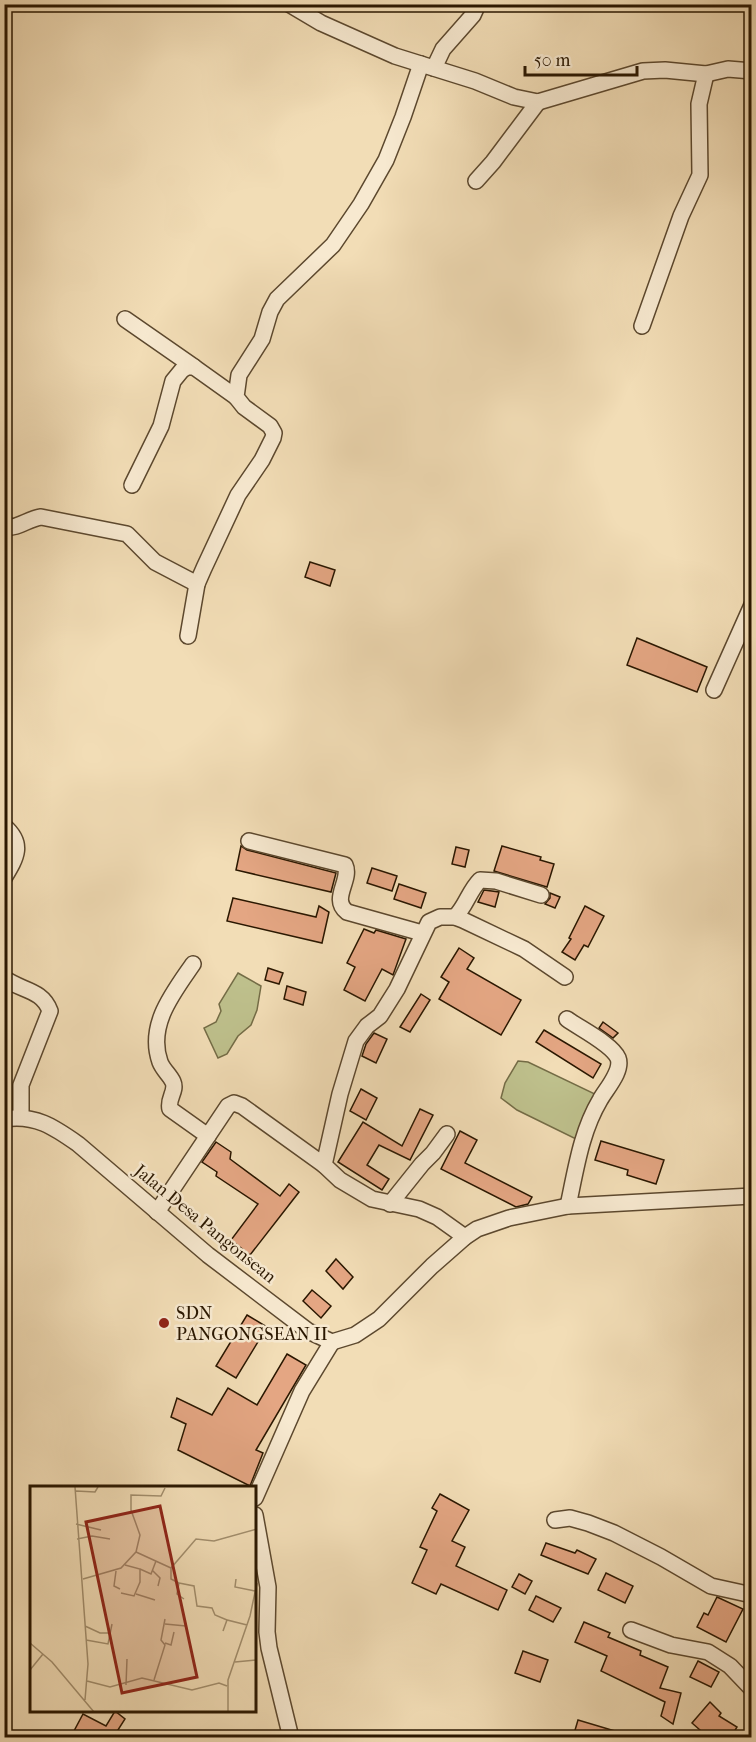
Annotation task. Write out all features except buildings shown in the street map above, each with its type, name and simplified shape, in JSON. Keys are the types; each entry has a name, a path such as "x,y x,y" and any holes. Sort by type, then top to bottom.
{"street":[{"path":"289,4 321,23 395,56 475,81 514,97 538,102 643,71 664,70 706,74 728,69 752,71"},
{"path":"236,397 239,375 262,339 270,312 277,299 333,245 361,204 386,160 427,66 473,15 478,4"},
{"path":"642,326 681,216 700,175 699,104 706,74"},
{"path":"476,181 538,102"},
{"path":"126,319 236,397 244,407 270,426 274,433 267,452 238,495 197,584 188,636"},
{"path":"132,484 161,426 173,381 182,370 194,367"},
{"path":"4,527 18,528 41,517 122,532 127,534 155,562 197,584"},
{"path":"714,690 751,607"},
{"path":"4,826 14,836 17,846 16,856 4,878"},
{"path":"249,841 345,865 347,870 340,898 342,909 422,933"},
{"path":"455,917 465,906 475,885 480,880 496,880 541,895"},
{"path":"324,1165 340,1094 356,1041 367,1026 380,1016 397,989 429,922 440,917 455,917 524,949 565,977"},
{"path":"193,964 164,1009 156,1044 161,1064 173,1083 174,1090 169,1101 170,1108 208,1136"},
{"path":"4,978 10,983 42,996 50,1011 21,1085 21,1116 4,1119"},
{"path":"567,1019 610,1049 619,1062 611,1083 586,1127 568,1206"},
{"path":"157,1212 228,1107 234,1103 242,1106 324,1165 356,1191 372,1199 419,1209 437,1217 465,1237"},
{"name":"Jalan Desa Pangonsean","path":"21,1116 42,1122 78,1144 208,1256 308,1332 332,1342"},
{"path":"390,1204 422,1164 434,1153 447,1134"},
{"path":"256,1496 302,1391 332,1342 355,1335 380,1319 432,1266 477,1229 509,1218 568,1206 752,1196"},
{"path":"555,1520 570,1518 588,1523 614,1533 661,1557 711,1586 752,1595"},
{"path":"256,1521 268,1587 269,1648 291,1737"},
{"path":"631,1630 671,1645 708,1652 730,1666 752,1689"}],"green space":[{"path":"238,973 261,986 257,1010 251,1025 238,1036 227,1054 218,1058 204,1028 216,1022 221,1011 219,1004"},
{"path":"518,1061 528,1062 597,1095 576,1139 517,1110 501,1098 505,1083"}],"place":[{"name":"SDN PANGONGSEAN II","path":"164,1323"}]}
